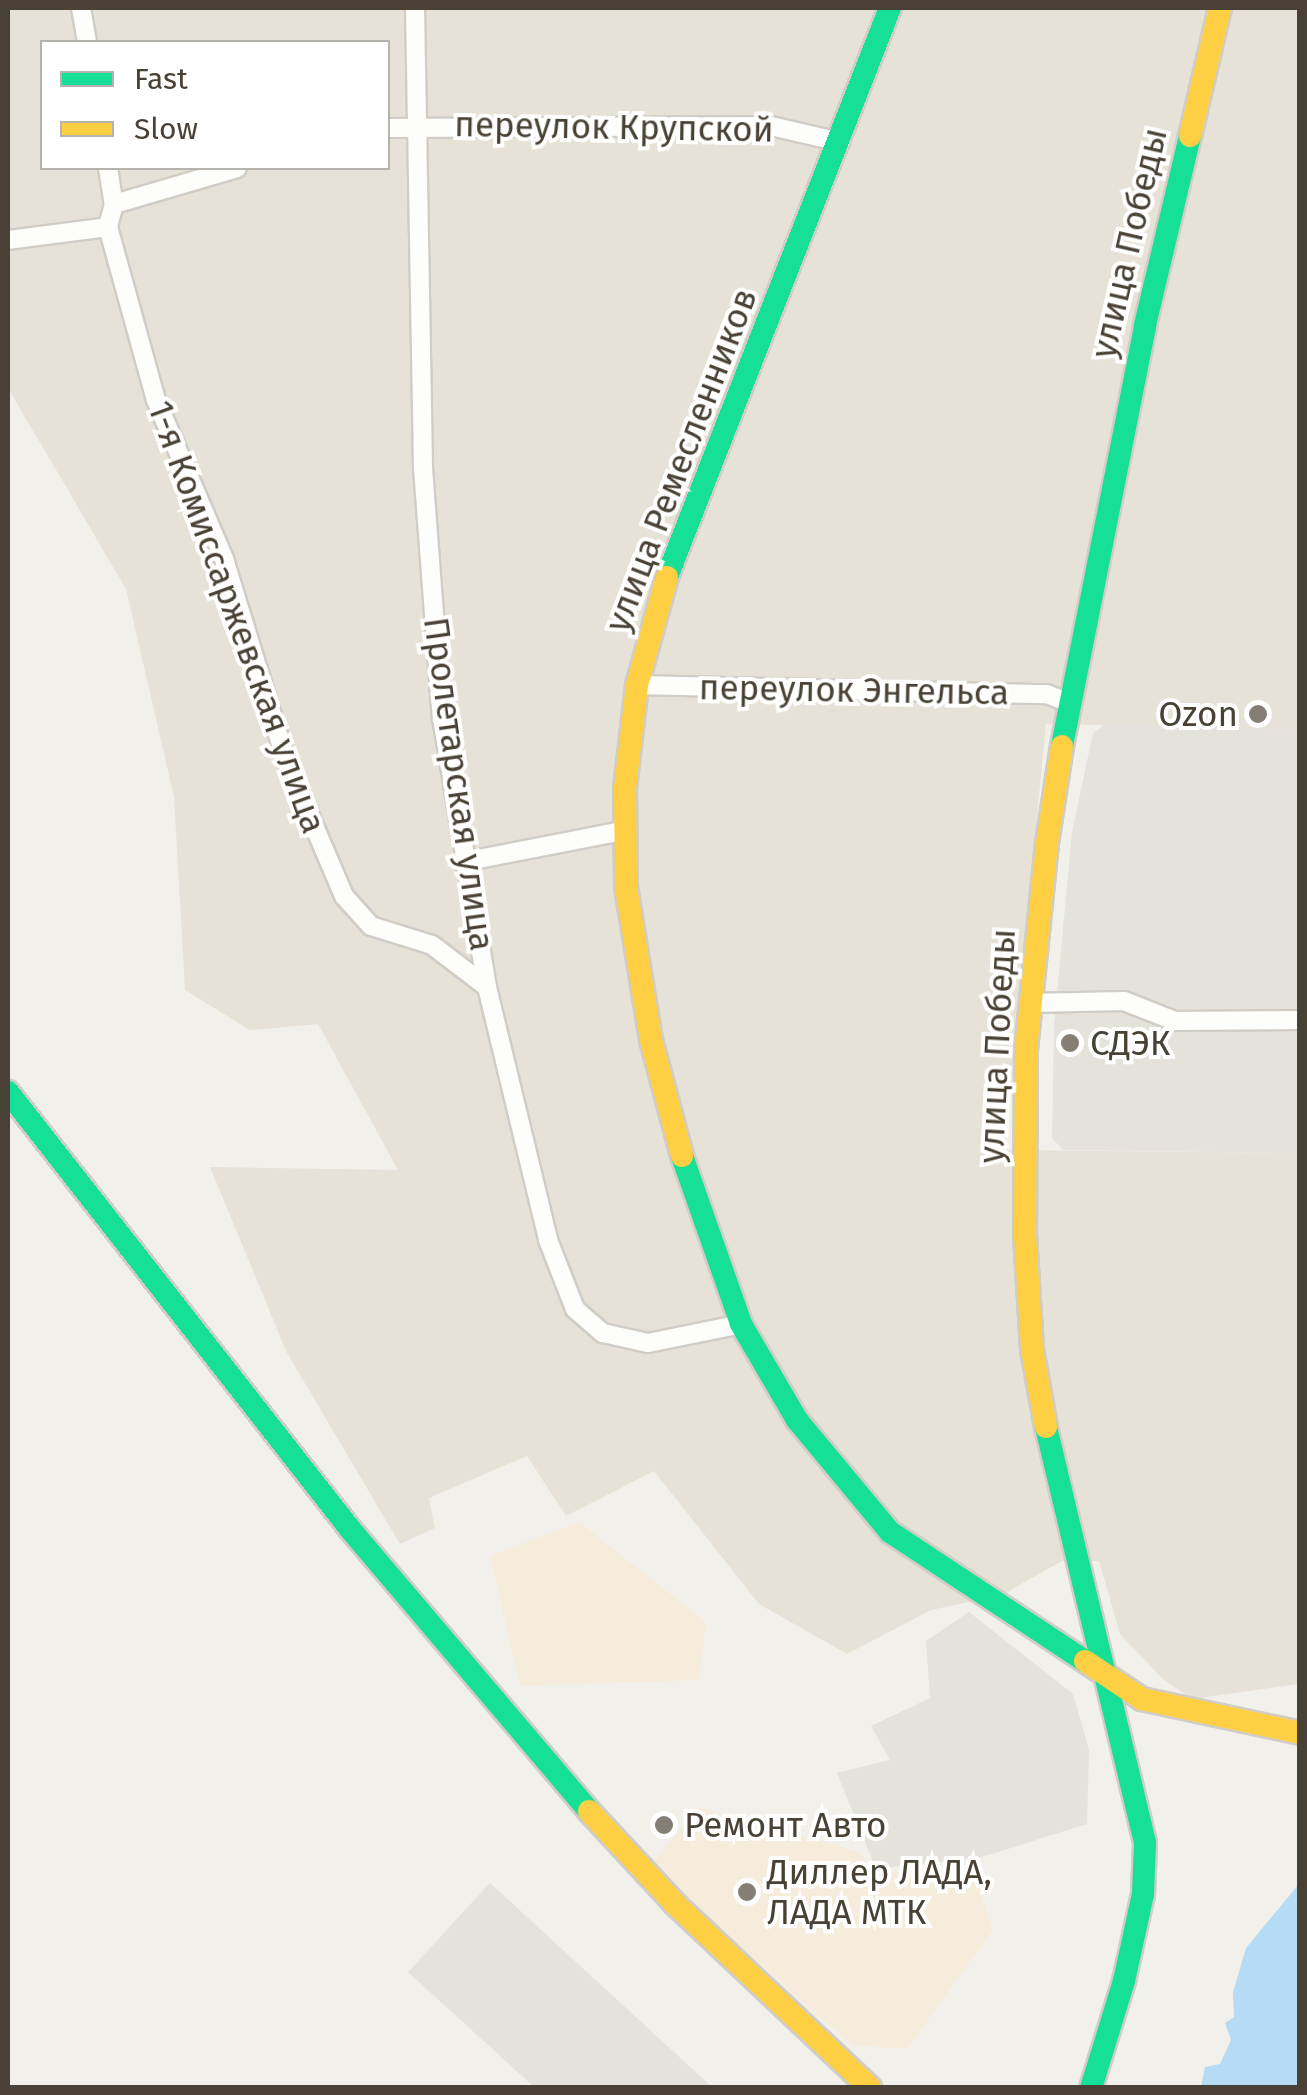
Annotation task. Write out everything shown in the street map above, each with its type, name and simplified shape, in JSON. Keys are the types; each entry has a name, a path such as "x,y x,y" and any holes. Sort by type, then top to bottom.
{"main road":[{"name":"улица Ремесленников","path":"890,8 662,588 637,685 625,788 626,887 651,1040 686,1170 742,1324 797,1420 890,1532 1142,1699 1300,1733"},
{"name":"улица Победы","path":"1091,2088 1124,1981 1143,1894 1145,1844 1049,1442 1032,1349 1024,1130 1030,1004 1047,843 1068,703 1144,326 1220,8"},
{"path":"8,1092 350,1529 547,1764 675,1904 870,2088"}],"street":[{"path":"81,8 86,40"},
{"name":"Пролетарская улица","path":"415,8 424,468 442,718 488,987 548,1240 574,1309 604,1334 648,1343 742,1324"},
{"name":"переулок Крупской","path":"390,128 416,124 771,126 840,142"},
{"path":"8,240 108,227 114,204 108,170"},
{"path":"114,204 230,170"},
{"name":"1-я Комиссаржевская улица","path":"108,227 156,400 224,559 286,760 344,896 371,926 432,945 488,987"},
{"name":"переулок Энгельса","path":"637,685 1048,694 1068,703"},
{"path":"464,862 627,830"},
{"path":"1030,1004 1124,1001 1175,1021 1300,1020"}],"shaded area":[{"path":"8,8 1299,8 1299,729 1046,724 1005,1150 1299,1153 1299,1684 1192,1699 1163,1679 1120,1634 1099,1561 1062,1561 1002,1595 931,1610 847,1654 759,1604 654,1471 566,1516 527,1456 429,1498 435,1528 400,1544 287,1353 210,1167 398,1170 318,1024 250,1030 185,990 174,797 126,589 8,388"},
{"path":"1107,723 1299,729 1299,1153 1063,1150 1052,1138 1054,1026 1072,832 1093,733"},
{"path":"579,1522 706,1622 699,1680 520,1686 490,1556"},
{"path":"969,1612 1073,1694 1089,1750 1087,1824 982,1857 876,1869 837,1773 890,1760 871,1726 930,1698 926,1641"},
{"path":"699,1807 859,1852 874,1873 973,1870 993,1930 907,2049 852,2045 712,1922 652,1863"},
{"path":"490,1883 712,2087 534,2087 408,1972"}],"water":[{"path":"1299,1884 1298,2087 1201,2087 1205,2067 1220,2064 1231,2040 1225,2023 1234,2017 1233,1992 1246,1948"}],"traffic: fast":[{"path":"667,577 890,8"},
{"path":"1062,746 1145,325 1190,136"},
{"path":"8,1092 350,1529 589,1811"},
{"path":"682,1156 741,1324 797,1420 890,1532 1085,1661"},
{"path":"1046,1427 1145,1843 1143,1894 1124,1981 1091,2088"}],"traffic: slow":[{"path":"1190,136 1220,8"},
{"path":"667,577 637,685 625,788 626,887 651,1040 682,1156"},
{"path":"1046,1427 1032,1349 1025,1236 1026,1050 1047,843 1062,746"},
{"path":"1085,1661 1142,1699 1300,1733"},
{"path":"589,1811 675,1904 870,2088"}],"place":[{"name":"Ozon","path":"1258,714"},
{"name":"СДЭК","path":"1070,1043"},
{"name":"Ремонт Авто","path":"664,1825"},
{"name":"Диллер ЛАДА, ЛАДА МТК","path":"747,1892"}]}
